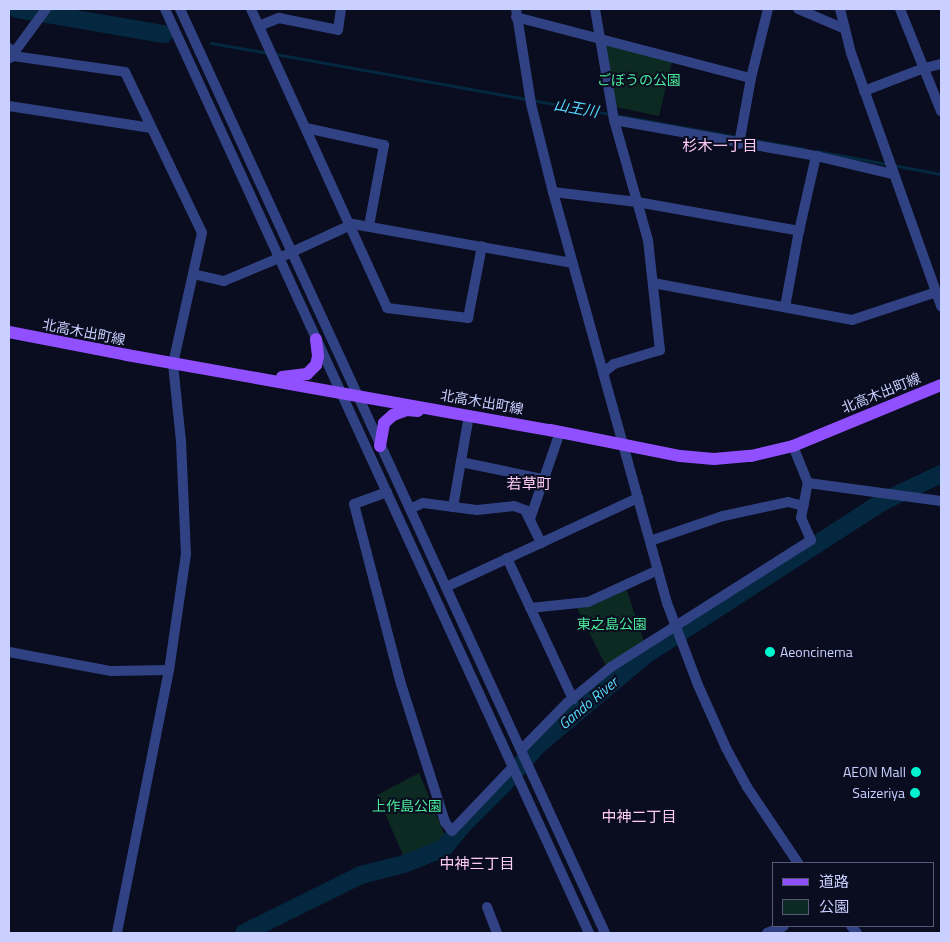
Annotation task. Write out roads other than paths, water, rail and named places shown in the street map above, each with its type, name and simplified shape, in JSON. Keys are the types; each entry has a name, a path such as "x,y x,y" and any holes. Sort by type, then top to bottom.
{"main road":[{"name":"北高木出町線","path":"9,332 173,364 469,415 680,456 714,459 751,456 793,446 941,385"},
{"path":"247,376 292,377 307,374 316,364 318,356 316,339"},
{"path":"380,446 384,423 393,415 407,410 451,412"}],"street":[{"path":"46,9 10,54 125,72 202,233 173,364 181,441 186,554 169,670 117,933"},
{"path":"165,9 589,933"},
{"path":"180,9 605,933"},
{"path":"251,9 387,308 468,318 482,246"},
{"path":"259,26 279,18 338,30 341,9"},
{"path":"595,9 614,120 648,240 660,350 614,364 603,374"},
{"path":"738,144 751,78 768,9"},
{"path":"798,9 845,29"},
{"path":"840,9 864,91 941,306"},
{"path":"900,9 941,111"},
{"path":"751,78 516,13 531,104 553,192 603,374 625,444 658,570 676,627 698,685 726,748 748,787 797,862"},
{"path":"864,91 924,68 941,64"},
{"path":"9,106 151,128"},
{"path":"614,120 738,144 816,156 893,174"},
{"path":"306,128 384,145 369,226"},
{"path":"785,307 799,231 816,156"},
{"path":"553,192 637,202 799,231"},
{"path":"193,274 224,281 291,253 350,225 369,226 572,262"},
{"path":"652,283 852,320 936,292"},
{"path":"453,507 469,415"},
{"path":"530,519 560,432"},
{"path":"521,750 573,699 611,667 811,540 801,518 808,483 793,446"},
{"path":"461,462 543,479"},
{"path":"808,483 941,501"},
{"path":"387,492 354,504 400,684 445,822 452,831 513,766"},
{"path":"446,587 638,498"},
{"path":"650,541 723,516 788,502 804,506"},
{"path":"410,509 423,503 477,510 514,506 525,510 541,543"},
{"path":"507,558 573,699"},
{"path":"530,608 588,602 658,570"},
{"path":"9,652 112,671 169,670"},
{"path":"487,907 497,933"},
{"path":"768,933 782,927"}],"waterway":[{"name":"山王川","path":"17,9 164,34"},
{"name":"山王川","path":"211,43 269,53"},
{"name":"山王川","path":"275,54 805,149"},
{"name":"山王川","path":"817,151 941,174"},
{"name":"Gando River","path":"244,933 361,875 404,864 444,848 462,826 504,784 538,745 647,654 882,502 941,474"}],"place":[{"name":"Aeoncinema","path":"770,652"},
{"name":"AEON Mall","path":"916,772"},
{"name":"Saizeriya","path":"915,793"}],"district":[{"name":"杉木一丁目","path":"720,146"},
{"name":"若草町","path":"529,484"},
{"name":"中神二丁目","path":"639,817"},
{"name":"中神三丁目","path":"477,864"}],"park label":[{"name":"ごぼうの公園","path":"639,80"},
{"name":"東之島公園","path":"612,624"},
{"name":"上作島公園","path":"407,806"}]}
